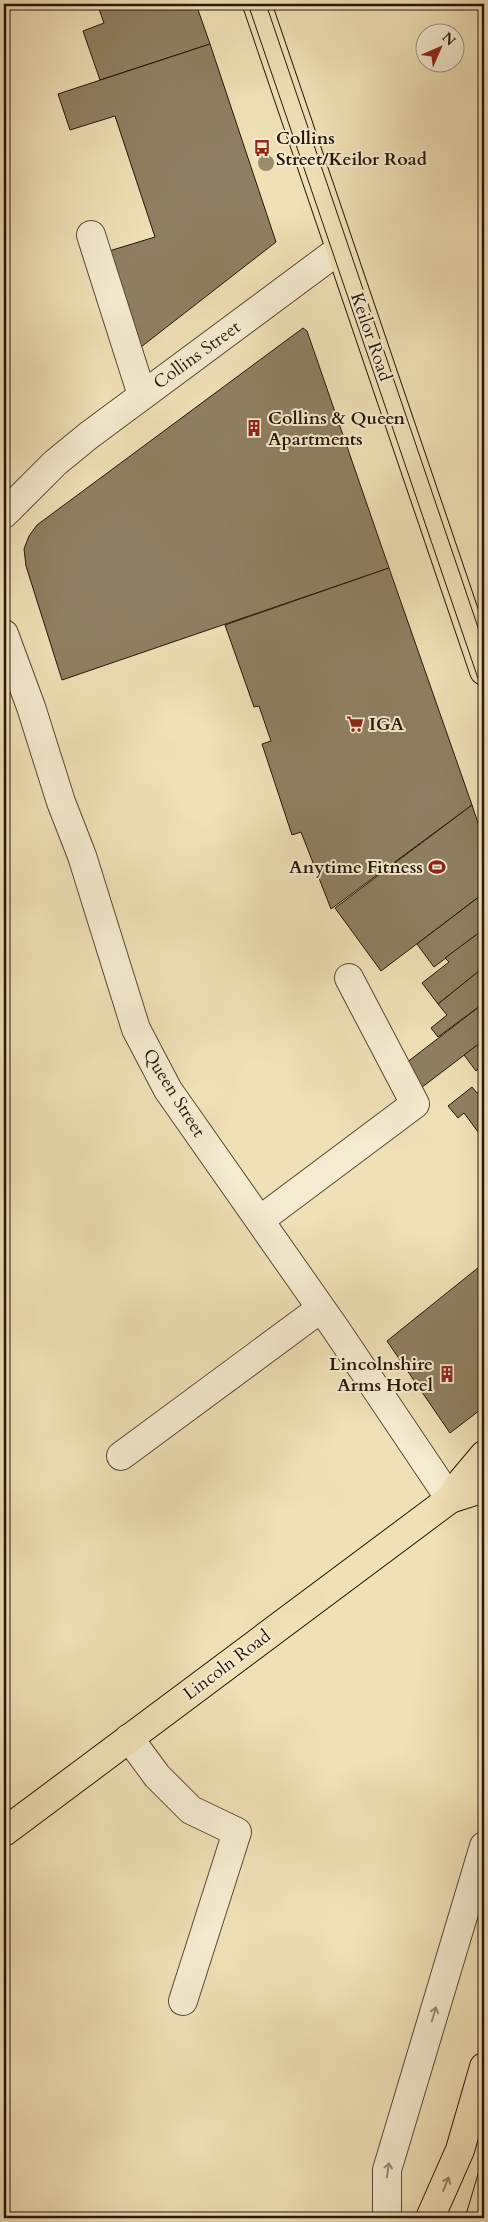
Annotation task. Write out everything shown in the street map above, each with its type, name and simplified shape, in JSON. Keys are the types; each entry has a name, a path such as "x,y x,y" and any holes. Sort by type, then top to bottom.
{"main road":[{"name":"Keilor Road","path":"257,4 484,671"},
{"name":"Lincoln Road","path":"450,1499 484,1454"},
{"name":"Lincoln Road","path":"4,1832 450,1499 484,1488"},
{"path":"430,2218 460,2150 484,2067"}],"street":[{"path":"91,235 142,395"},
{"name":"Collins Street","path":"4,514 55,463 142,395 340,249"},
{"name":"Collins Street","path":"4,489 55,463"},
{"name":"Queen Street","path":"4,634 32,707 61,802 82,856 136,1029 168,1090 260,1220 450,1499"},
{"path":"260,1220 415,1104 349,978"},
{"path":"121,1456 320,1309"},
{"path":"129,1738 157,1776 191,1810 237,1832 183,2001"},
{"path":"387,2218 386,2170 484,1846"}],"building":[{"path":"114,4 152,4 154,9 169,4 196,4 210,44 100,80 83,31 104,23 99,9"},
{"path":"210,44 276,242 141,347 109,251 155,237 115,116 70,130 58,94"},
{"name":"Collins & Queen Apartments","path":"303,328 307,331 389,568 62,680 26,566 24,549 29,536 37,525"},
{"name":"IGA","path":"389,568 472,805 331,909 301,832 292,835 262,744 271,741 259,706 254,707 225,625"},
{"name":"Anytime Fitness","path":"472,805 484,841 484,893 381,971 335,908"},
{"path":"484,893 484,929 434,967 417,944"},
{"path":"484,929 484,967 438,1004 422,983 449,962 445,958"},
{"path":"484,967 484,1003 438,1037 431,1028 447,1015 438,1004"},
{"path":"484,1003 484,1040 417,1091 406,1063"},
{"path":"484,1040 484,1064 476,1071 464,1055"},
{"path":"472,1087 477,1093 484,1087 484,1140 464,1113 458,1118 448,1106"},
{"name":"Lincolnshire Arms Hotel","path":"484,1263 484,1407 450,1433 387,1341"}],"tram line":[{"path":"248,4 484,696"},
{"path":"266,4 484,645"},
{"path":"465,2218 484,2154"}],"place":[{"name":"Collins Street/Keilor Road","path":"262,148"},
{"name":"Collins & Queen Apartments","path":"254,428"},
{"name":"IGA","path":"355,724"},
{"name":"Anytime Fitness","path":"437,867"},
{"name":"Lincolnshire Arms Hotel","path":"447,1374"}]}
